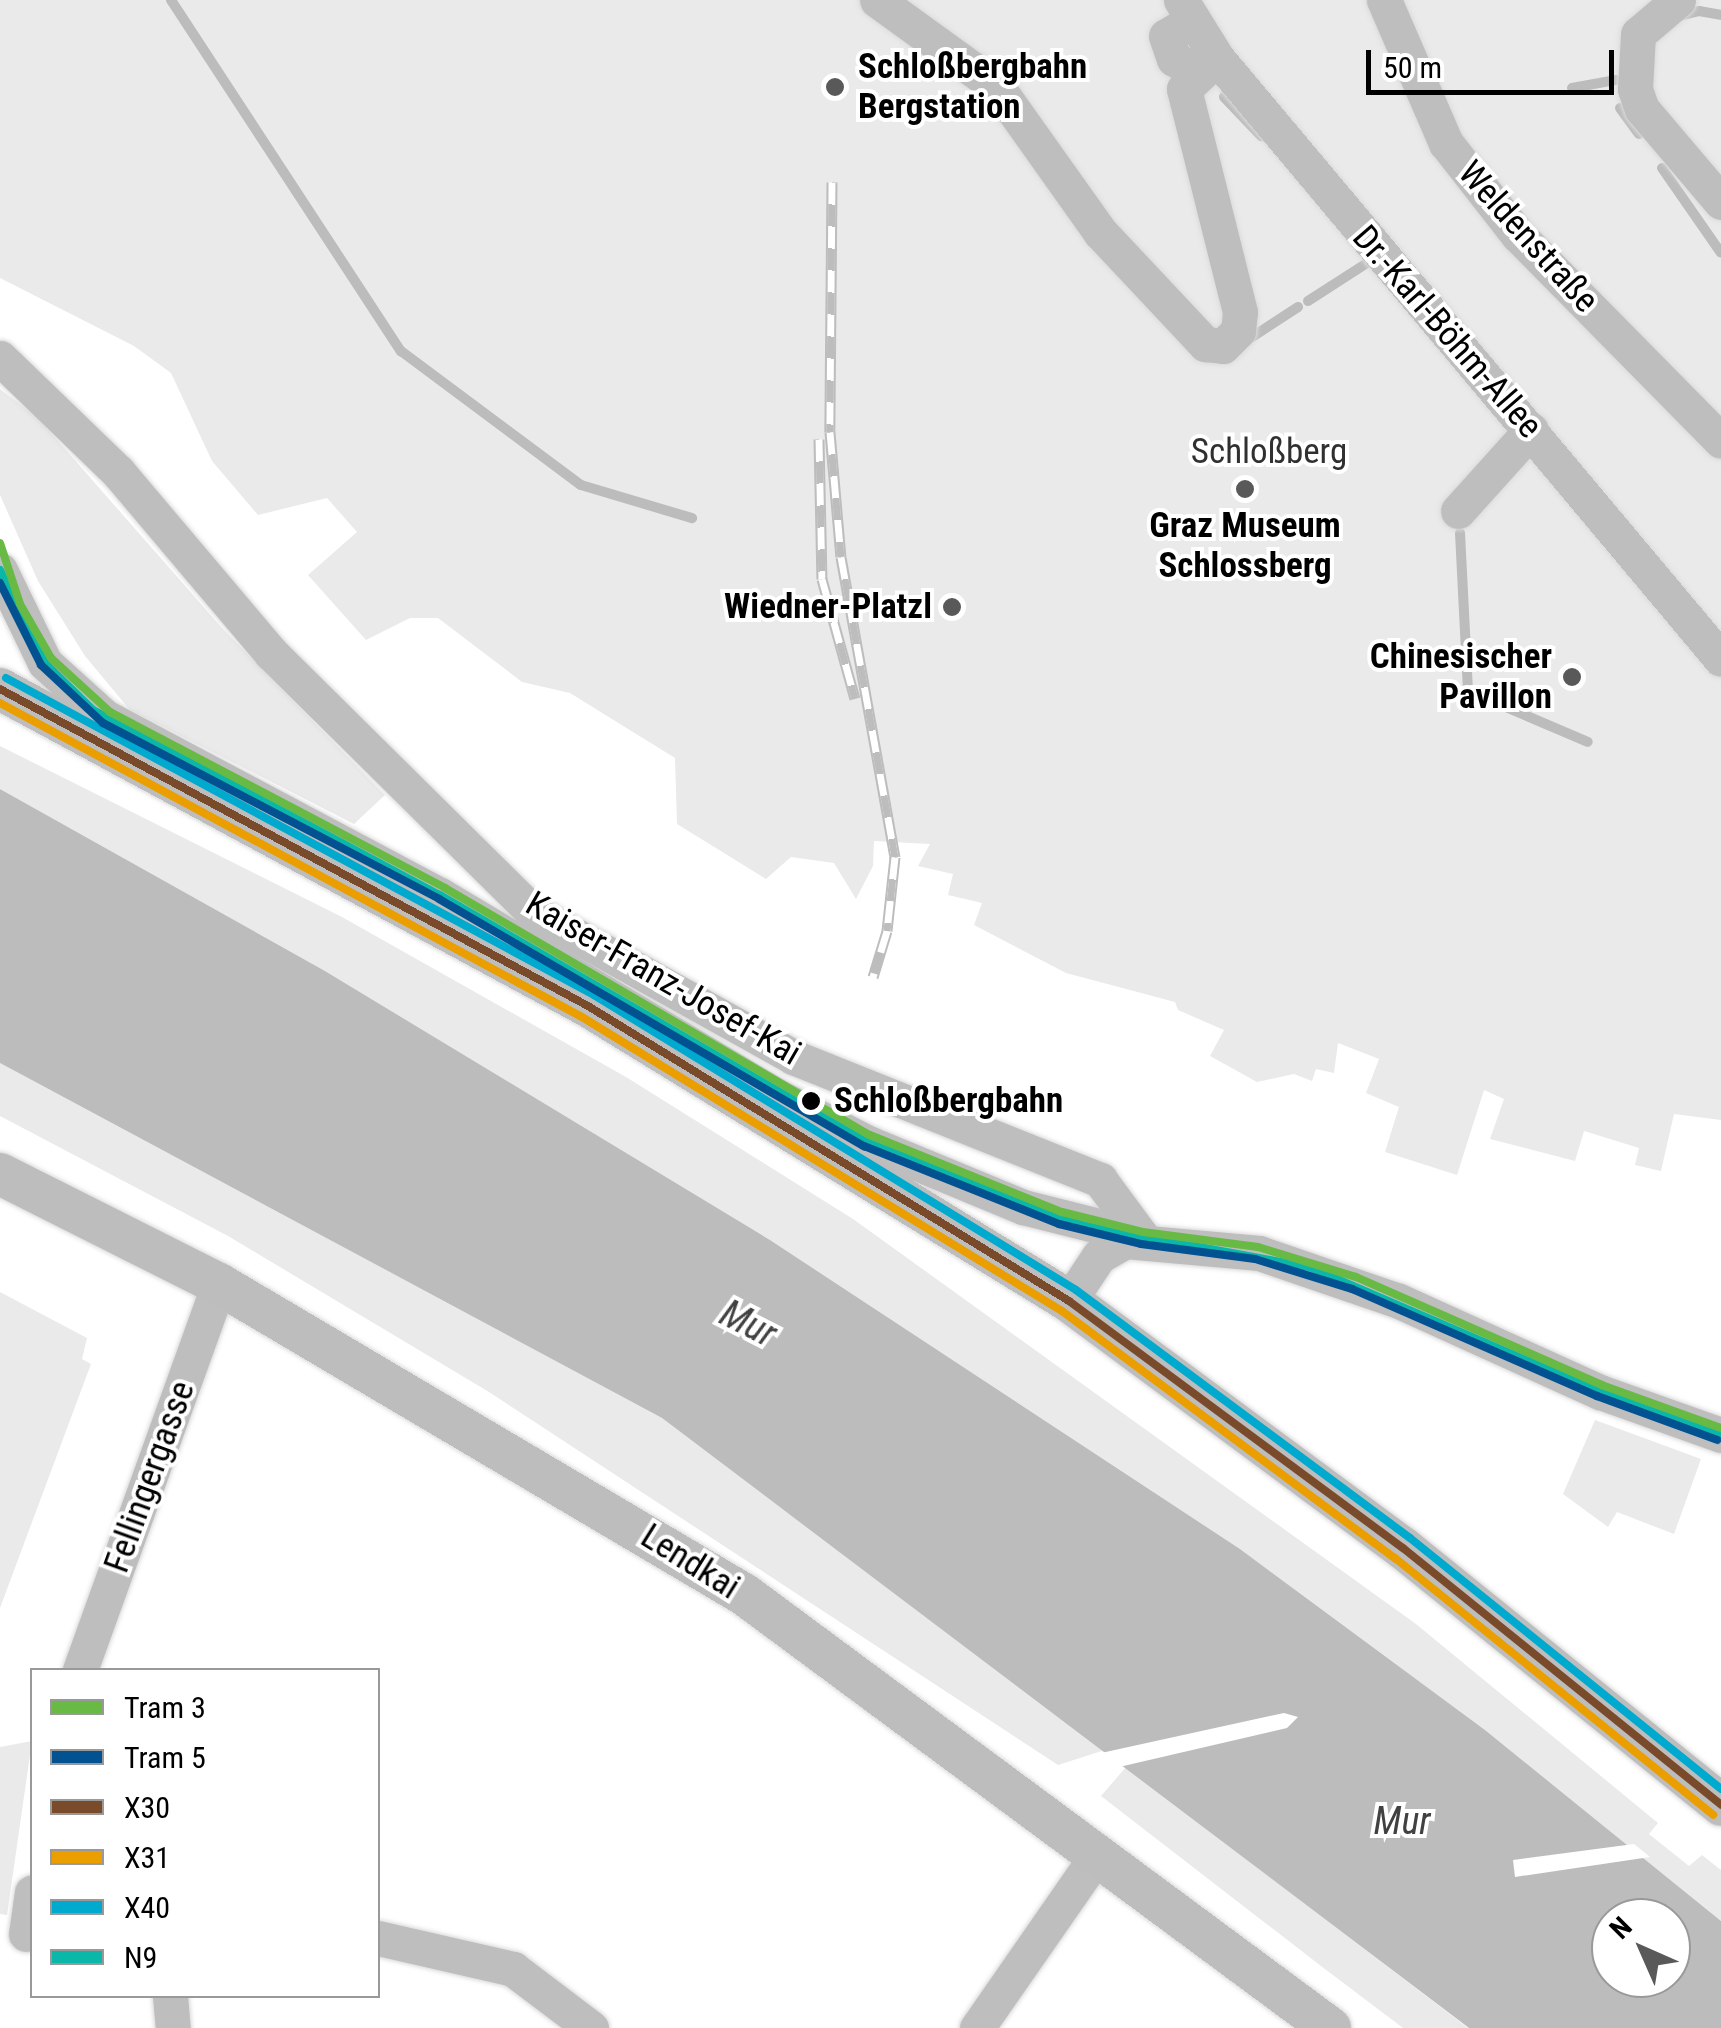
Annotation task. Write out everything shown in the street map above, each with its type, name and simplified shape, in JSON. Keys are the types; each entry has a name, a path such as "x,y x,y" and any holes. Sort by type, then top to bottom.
{"main road":[{"name":"Kaiser-Franz-Josef-Kai","path":"0,689 588,1006 1069,1301 1404,1548 1721,1805"},
{"name":"Lendkai","path":"0,1174 219,1284 745,1595 1330,2028"}],"street":[{"path":"876,0 997,87 1100,232 1204,344 1223,346 1238,331 1240,312 1184,89 1207,64"},
{"name":"Weldenstraße","path":"1384,0 1446,142 1518,235 1721,441"},
{"path":"1678,0 1638,34 1635,89 1642,108 1721,202"},
{"name":"Dr.-Karl-Böhm-Allee","path":"1187,10 1207,64 1532,430 1721,659"},
{"name":"Kaiser-Franz-Josef-Kai","path":"0,358 118,472 271,653 533,912 793,1057 1100,1180 1142,1237"},
{"path":"1458,511 1532,430"},
{"path":"0,570 46,663 70,691 117,724 440,895 775,1095 866,1142 1022,1207 1142,1237 1259,1253 1399,1301 1600,1392 1721,1435"},
{"path":"1069,1301 1098,1256 1142,1237"},
{"name":"Fellingergasse","path":"81,1668 219,1284"},
{"path":"977,2028 1098,1854"},
{"path":"19,1934 30,1898"},
{"path":"380,1938 514,1969 591,2028"},
{"path":"170,1998 173,2028"}],"green space":[{"name":"Schloßberg","path":"0,0 1721,0 1721,1120 1674,1114 1661,1171 1635,1165 1639,1148 1584,1131 1575,1161 1490,1139 1504,1099 1484,1090 1457,1175 1385,1152 1399,1107 1366,1093 1379,1059 1338,1043 1334,1073 1316,1069 1312,1081 1294,1074 1257,1082 1210,1056 1224,1030 1178,1010 1175,1002 1066,973 974,925 982,903 948,895 953,874 918,866 930,844 874,841 873,866 856,899 834,863 791,857 766,879 677,824 675,758 570,693 522,682 438,618 410,618 366,640 308,575 357,532 327,498 258,515 212,461 171,373 134,346 0,278"},
{"path":"0,389 37,417 222,628 385,795 354,824 130,710 85,656 38,581 0,495"},
{"path":"0,746 342,917 626,1077 853,1219 1416,1624 1658,1823 1649,1834 1689,1866 1702,1855 1721,1870 1721,1921 1485,1730 1240,1549 770,1240 325,971 0,789"},
{"path":"0,1063 662,1418 1105,1750 1058,1765 489,1392 228,1236 0,1116"},
{"path":"0,1292 87,1338 82,1359 91,1364 0,1608"},
{"path":"1595,1420 1701,1459 1674,1534 1617,1512 1608,1527 1563,1494"},
{"path":"30,1741 7,1915 0,1914 0,1747"},
{"path":"1126,1767 1468,2028 1403,2028 1321,1966 1101,1796"}],"water":[{"name":"Mur","path":"0,789 325,971 770,1240 1240,1549 1485,1730 1721,1921 1721,2028 1469,2028 662,1418 0,1063"}],"pier":[{"path":"1284,1713 1298,1717 1287,1728 1119,1767 1101,1753"},
{"path":"1634,1844 1650,1857 1515,1877 1513,1860"}],"waterway":[{"path":"171,0 401,351 581,485 692,518"},
{"path":"1679,16 1699,11 1721,15"},
{"path":"1572,88 1616,80"},
{"path":"1224,97 1261,136"},
{"path":"1620,108 1639,134"},
{"path":"1662,168 1721,253"},
{"path":"1308,301 1367,263"},
{"path":"1252,337 1298,307"},
{"path":"1460,533 1468,691 1588,742"}],"railway":[{"path":"832,182 830,432 841,557 895,857 887,931 873,977"},
{"path":"819,439 822,579 855,699"}],"tram line":[{"name":"3","path":"0,543 20,604 51,658 110,712 445,888 870,1135 1062,1212 1143,1232 1258,1247 1356,1277 1602,1385 1721,1428"},
{"name":"5","path":"0,583 41,665 103,723 439,899 864,1146 1059,1224 1141,1244 1255,1259 1352,1289 1597,1396 1717,1440"}],"transit line":[{"name":"N9","path":"0,570 45,663 93,710 440,895 866,1142 1085,1226 1309,1267 1600,1392 1721,1435"},
{"name":"X40","path":"6,678 594,995 1076,1290 1410,1538 1721,1789"},
{"name":"X30","path":"0,689 588,1006 1069,1301 1403,1548 1721,1805"},
{"name":"X31","path":"0,703 582,1017 1062,1311 1395,1558 1713,1815"}],"place":[{"name":"Schloßbergbahn Bergstation","path":"835,87"},
{"name":"Graz Museum Schlossberg","path":"1245,489"},
{"name":"Wiedner-Platzl","path":"952,607"},
{"name":"Chinesischer Pavillon","path":"1572,677"},
{"name":"Schloßbergbahn","path":"811,1101"}]}
